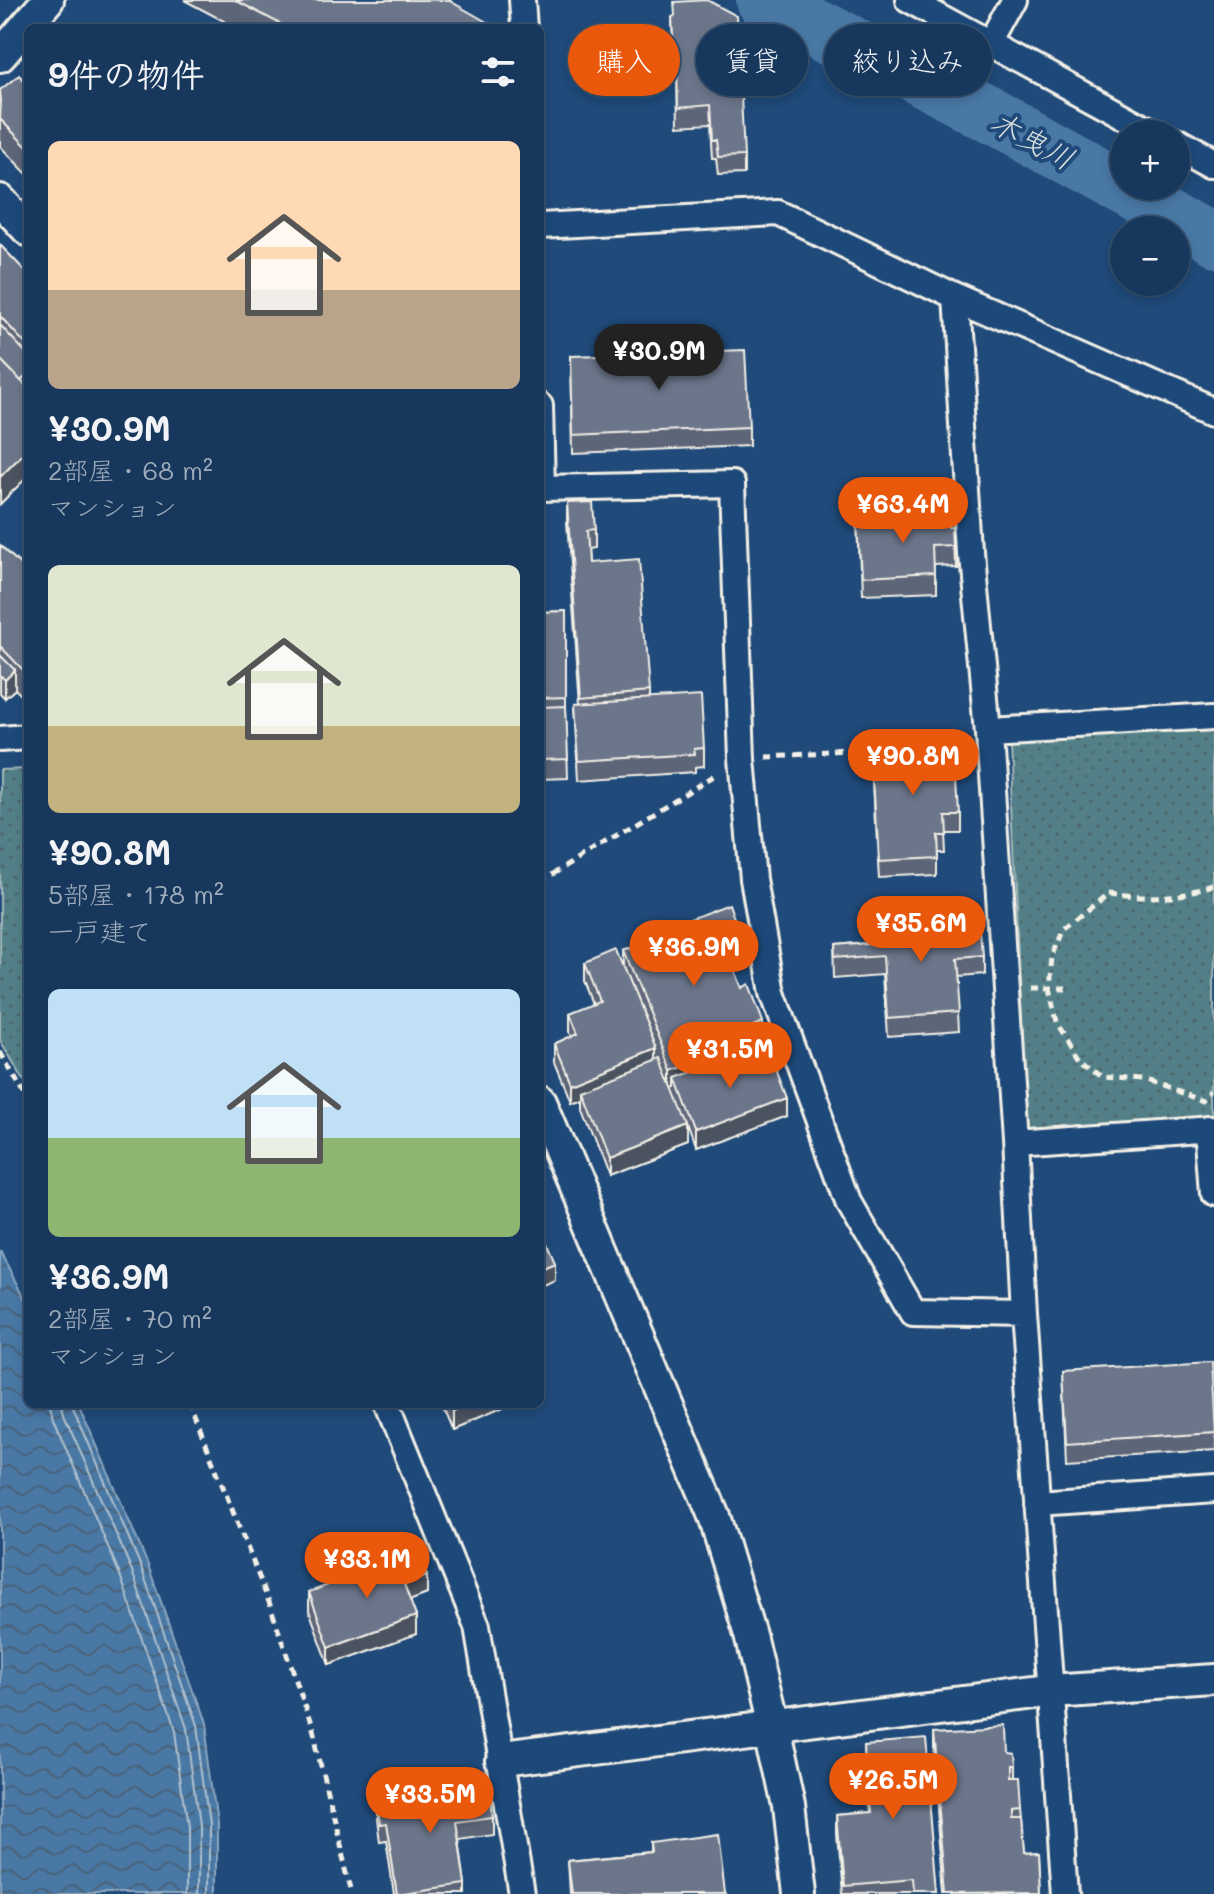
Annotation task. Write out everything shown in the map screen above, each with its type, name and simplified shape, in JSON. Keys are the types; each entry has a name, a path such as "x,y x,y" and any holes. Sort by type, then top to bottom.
{"street":[{"path":"27,24 48,0"},
{"path":"522,0 524,24"},
{"path":"910,0 954,24"},
{"path":"992,42 1015,0"},
{"path":"0,56 24,28"},
{"path":"992,45 1131,120"},
{"path":"1190,152 1214,165"},
{"path":"0,200 24,226"},
{"path":"544,226 778,213 955,298 1214,411"},
{"path":"955,298 971,553 988,729 1024,1314 1065,1894"},
{"path":"544,488 732,484 744,774 753,879 773,993 849,1201 913,1312 1024,1314"},
{"path":"988,729 1214,716"},
{"path":"0,739 24,737"},
{"path":"544,1112 714,1516 750,1635 772,1727 789,1807 799,1894"},
{"path":"1015,1143 1212,1129 1214,1194"},
{"path":"389,1408 477,1626 522,1894"},
{"path":"1037,1503 1214,1491"},
{"path":"501,1761 1050,1691 1214,1680"}],"path":[{"path":"1214,887 1173,896 1140,897 1109,893 1064,929 1052,957 1049,988 1052,1009 1066,1039 1080,1058 1103,1077 1143,1080 1206,1101 1214,1092"},
{"path":"0,1052 24,1093"},
{"path":"192,1408 269,1602 313,1733 352,1894"}],"green space":[{"path":"1214,730 1214,1116 1026,1128 1008,740"},
{"path":"24,769 24,1080 0,1040 0,770"}],"water":[{"path":"0,1251 24,1296 24,1408 81,1408 148,1565 204,1724 217,1825 217,1894 0,1894"}],"building":[{"path":"235,0 448,0 490,24 280,24"},
{"path":"707,0 737,16 737,24 696,24 696,96 741,96 744,156 718,157 716,140 712,140 710,105 678,108 680,24 672,24 674,2"},
{"path":"19,75 24,81 24,144 0,119 0,90"},
{"path":"0,245 24,270 24,343 0,316"},
{"path":"0,325 24,351 24,378 21,381 0,359"},
{"path":"745,350 749,427 573,435 571,356"},
{"path":"0,359 24,384 24,453 0,477"},
{"path":"592,502 594,530 586,531 588,563 639,559 649,692 581,698 567,503"},
{"path":"951,513 956,547 935,548 936,576 861,580 858,518"},
{"path":"0,545 24,568 24,671 0,646"},
{"path":"566,611 566,697 544,698 544,612"},
{"path":"0,655 15,670 5,680 0,675"},
{"path":"701,696 704,748 694,749 695,754 579,761 575,704"},
{"path":"566,706 568,759 544,760 544,707"},
{"path":"954,741 958,812 943,812 944,832 936,832 937,856 879,859 872,746"},
{"path":"729,904 740,935 724,943 742,988 749,984 763,1022 735,1033 740,1046 672,1071 623,951 658,939 656,932"},
{"path":"979,920 982,957 955,959 959,1013 889,1018 885,956 835,960 834,948 872,945 871,933 884,932 884,927"},
{"path":"616,950 656,1048 570,1083 554,1044 578,1033 570,1013 600,1001 585,963"},
{"path":"740,1054 744,1063 770,1054 787,1098 696,1132 676,1078"},
{"path":"661,1058 688,1126 606,1158 580,1089"},
{"path":"544,1236 555,1262 544,1266"},
{"path":"1210,1362 1214,1432 1067,1442 1063,1371"},
{"path":"419,1552 427,1576 404,1584 416,1616 329,1647 309,1592"},
{"path":"1003,1725 1004,1752 1011,1753 1012,1767 1008,1767 1008,1780 1018,1780 1020,1810 1011,1811 1011,1819 1021,1819 1024,1853 1039,1852 1041,1893 948,1894 934,1729"},
{"path":"926,1737 939,1894 913,1894 912,1880 843,1886 837,1816 871,1813 866,1742"},
{"path":"488,1784 492,1816 457,1821 466,1884 397,1894 386,1823 379,1824 376,1800"},
{"path":"718,1834 725,1894 572,1894 568,1860 652,1852 651,1843"}],"waterway":[{"name":"木曳川","path":"764,0 995,118 1214,238"}]}
